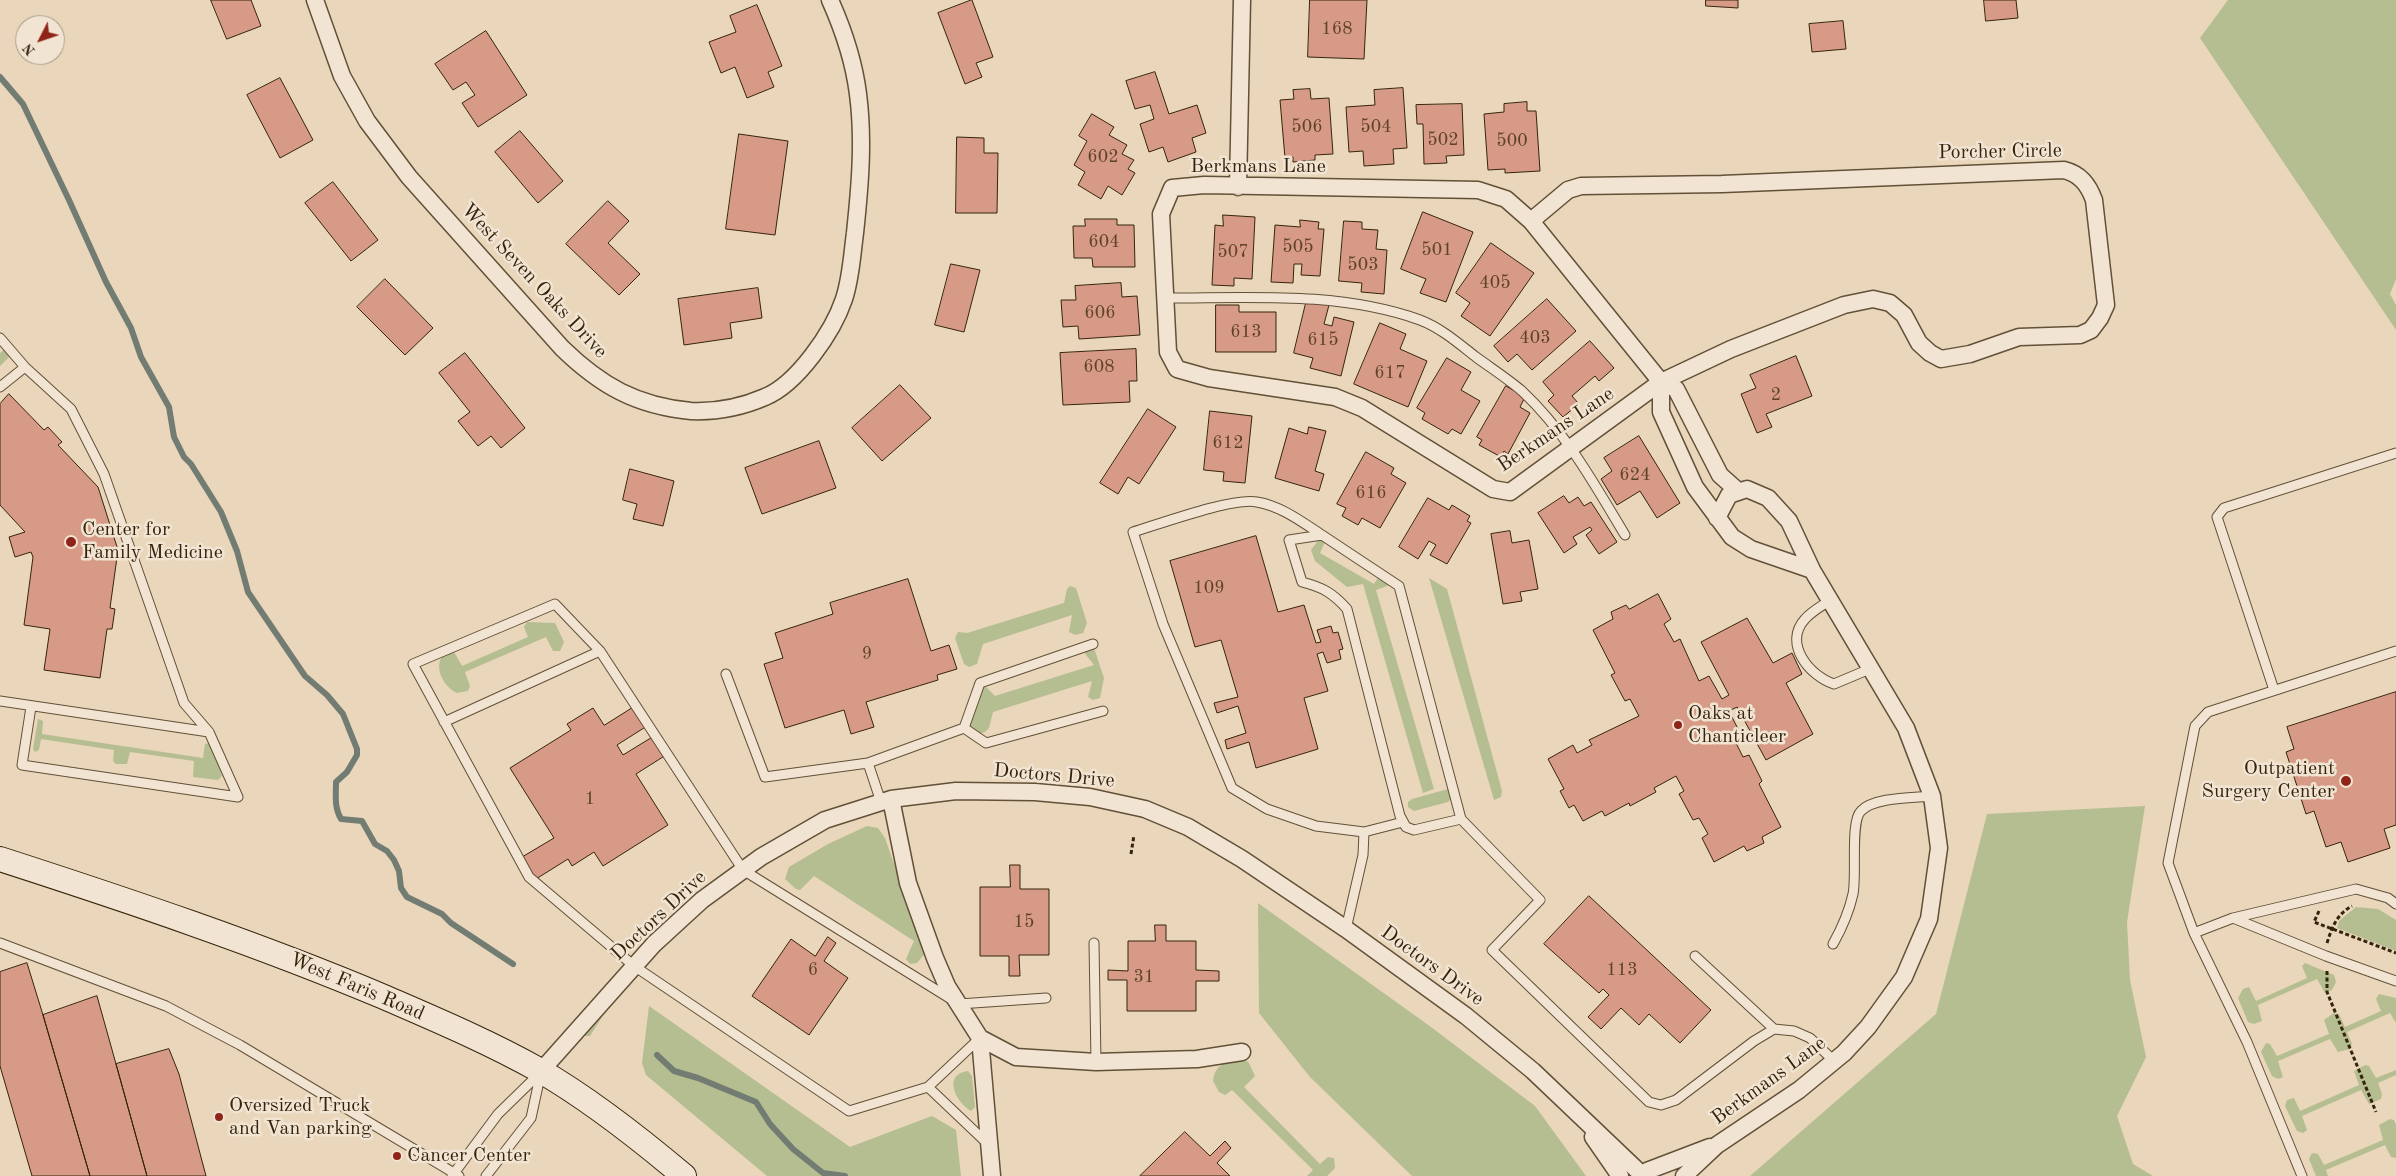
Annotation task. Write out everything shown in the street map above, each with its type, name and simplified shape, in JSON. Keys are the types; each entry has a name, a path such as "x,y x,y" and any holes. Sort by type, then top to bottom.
{"main road":[{"name":"West Faris Road","path":"0,859 252,943 497,1047 541,1071 647,1145 684,1176"}],"street":[{"name":"West Seven Oaks Drive","path":"314,0 342,76 366,121 409,177 562,348 586,371 608,386 633,398 668,409 704,412 727,408 766,397 784,385 807,361 828,332 843,301 850,277 860,189 862,135 858,92 851,58 830,0"},
{"path":"1238,187 1242,0"},
{"name":"Porcher Circle","path":"1531,221 1568,190 1581,186 1722,184 2064,170 2073,172 2083,179 2090,189 2094,200 2106,304 2100,318 2091,330 2080,335 2020,337 1970,354 1941,359 1930,353 1919,343 1904,315 1890,303 1873,299 1844,304 1731,349 1661,382"},
{"name":"Berkmans Lane","path":"1661,382 1510,492 1494,489 1362,408 1335,396 1209,378 1177,369 1168,352 1161,214 1172,188 1204,185 1478,190 1506,198 1531,221 1661,382 1676,389 1720,475 1738,491 1748,489 1768,498 1788,521 1812,570 1906,728 1932,796 1940,848 1929,919 1904,977 1868,1026 1834,1061 1799,1090 1717,1145 1684,1176"},
{"path":"1661,382 1661,412 1695,487 1732,537 1751,549 1812,570"},
{"path":"1717,518 1729,495 1738,491"},
{"name":"Doctors Drive","path":"541,1071 654,944 702,900 761,857 825,820 886,800 956,792 1035,792 1090,797 1144,809 1188,827 1242,859 1346,929 1466,1016 1532,1071 1643,1173"},
{"path":"886,800 908,883 935,958 959,1004 980,1038 992,1176"},
{"path":"980,1038 1016,1057 1096,1062 1197,1059 1242,1052"},
{"name":"Doctors Drive","path":"1570,1105 1620,1176"},
{"name":"Berkmans Lane","path":"1643,1173 1717,1145"}],"lane":[{"path":"1165,298 1316,299 1386,311 1420,320 1442,331 1521,391 1570,448 1625,535"},
{"path":"0,338 25,367 71,409 76,418 104,474 184,703 209,732 238,797 22,765 31,707"},
{"path":"0,387 25,367"},
{"path":"2274,690 2217,516 2224,508 2396,453"},
{"path":"1403,822 1364,832 1316,826 1267,809 1232,788 1163,624 1134,532 1231,504 1256,502 1284,511 1399,586 1461,819 1540,900 1492,950 1649,1102 1662,1105 1676,1100 1754,1041 1774,1029 1794,1031 1810,1038 1834,1061"},
{"path":"1322,535 1289,540 1302,582 1320,586 1334,594 1346,609 1400,816 1406,827 1414,830 1461,819"},
{"path":"1830,600 1805,619 1798,633 1797,647 1804,663 1814,675 1834,684 1847,681 1872,668"},
{"path":"980,1038 928,1087 849,1111 634,966 529,877 412,664 555,604 600,651 743,870 959,1004 1046,998"},
{"path":"964,728 980,683 1093,644"},
{"path":"444,722 600,651"},
{"path":"2302,1176 2247,1042 2194,933 2168,862 2195,726 2208,712 2396,652"},
{"path":"726,674 765,777 868,763 964,728"},
{"path":"0,701 209,732"},
{"path":"964,728 986,743 1103,711"},
{"path":"868,763 886,800"},
{"path":"1833,944 1843,927 1853,893 1856,865 1855,821 1861,811 1875,802 1932,796"},
{"path":"1346,929 1363,855 1364,832"},
{"path":"2194,933 2233,918 2356,889 2388,898 2396,904"},
{"path":"2233,918 2396,982"},
{"path":"0,943 166,1006 240,1045 455,1175 498,1114 541,1071"},
{"path":"1094,943 1096,1062"},
{"path":"1695,956 1774,1029"},
{"path":"486,1176 531,1118 541,1071"},
{"path":"928,1087 988,1144"}],"path":[{"path":"1131,854 1134,835"},
{"path":"2326,945 2332,928 2344,910 2357,902 2352,901"},
{"path":"2321,907 2314,922 2396,953"},
{"path":"2327,971 2327,992 2376,1112"}],"green space":[{"path":"2228,0 2396,0 2396,279 2390,294 2396,305 2396,330 2200,38"},
{"path":"5,349 11,355 0,366 0,353"},
{"path":"1320,538 1325,542 1320,553 1374,584 1381,573 1390,585 1376,590 1434,789 1423,793 1363,584 1347,587 1315,561 1311,550"},
{"path":"1429,578 1447,589 1502,791 1501,797 1494,800"},
{"path":"1070,586 1076,588 1087,623 1083,633 1075,635 1069,632 1072,615 983,644 977,664 969,667 964,664 955,638 958,632 967,633 1064,603 1067,589"},
{"path":"527,622 555,623 564,642 560,651 553,651 546,637 465,672 470,686 468,691 457,693 444,682 439,666 443,655 454,652 462,666 528,637 524,627"},
{"path":"1094,648 1104,678 1100,698 1093,700 1088,697 1092,681 993,712 989,728 985,732 979,734 970,728 967,720 974,682 981,682 995,696 1094,665 1083,651"},
{"path":"38,719 43,721 42,734 203,758 205,744 209,743 212,745 222,776 218,780 193,777 194,761 130,752 127,764 116,764 113,761 114,750 41,739 39,750 35,752 33,749"},
{"path":"1450,789 1452,798 1448,802 1414,811 1408,807 1408,802 1412,799"},
{"path":"2145,806 2127,922 2130,980 2146,1057 2117,1116 2133,1164 2153,1176 1750,1176 1936,1014 1987,814"},
{"path":"867,826 878,828 885,838 925,953 917,963 910,964 906,959 914,941 814,876 800,890 796,889 785,879 789,867 828,844"},
{"path":"1258,903 1431,1027 1535,1106 1586,1176 1412,1176 1310,1077 1259,1013"},
{"path":"2356,907 2378,909 2396,920 2396,951 2337,928 2339,921"},
{"path":"2305,963 2334,975 2336,982 2332,990 2325,993 2317,979 2258,1005 2262,1021 2254,1024 2248,1022 2238,998 2243,989 2249,987 2256,1001 2307,978 2302,966"},
{"path":"2379,994 2396,998 2396,1023 2390,1013 2347,1032 2352,1044 2350,1049 2338,1052 2330,1039 2278,1061 2283,1077 2278,1079 2272,1076 2261,1052 2266,1043 2270,1044 2277,1056 2329,1034 2324,1020 2334,1013 2339,1014 2345,1027 2381,1011 2376,999"},
{"path":"611,1003 590,1036 583,1036"},
{"path":"649,1006 850,1147 932,1116 956,1130 961,1176 767,1176 646,1075 642,1063"},
{"path":"1243,1058 1249,1063 1255,1076 1244,1087 1320,1164 1328,1157 1334,1158 1335,1168 1327,1176 1307,1176 1313,1170 1232,1090 1225,1095 1219,1092 1213,1081 1216,1070 1227,1062"},
{"path":"2365,1065 2369,1066 2376,1078 2396,1070 2396,1075 2378,1083 2382,1094 2381,1099 2369,1104 2361,1090 2302,1116 2307,1130 2303,1133 2297,1131 2285,1106 2287,1100 2294,1098 2300,1111 2359,1085 2354,1071"},
{"path":"968,1071 972,1076 975,1107 971,1111 957,1096 953,1083 960,1074"},
{"path":"2390,1119 2394,1120 2396,1125 2396,1158 2391,1157 2385,1145 2326,1170 2328,1176 2316,1176 2309,1159 2312,1153 2318,1154 2324,1165 2383,1140 2379,1125"}],"building":[{"path":"211,0 251,0 261,26 227,39"},
{"path":"972,0 993,57 976,63 982,77 965,84 938,13"},
{"path":"1310,0 1367,0 1364,59 1308,57"},
{"path":"1706,0 1738,0 1738,8 1706,6"},
{"path":"1984,0 2016,0 2018,18 1986,21"},
{"path":"757,5 782,66 768,72 774,87 747,98 735,67 721,73 709,42 736,32 730,16"},
{"path":"1843,21 1846,49 1812,52 1809,24"},
{"path":"486,31 527,95 478,127 462,103 475,95 466,82 453,90 435,64"},
{"path":"1155,72 1169,114 1197,105 1206,133 1192,138 1196,152 1168,162 1163,147 1149,152 1140,124 1154,119 1150,105 1135,109 1126,81"},
{"path":"280,78 313,140 280,158 247,95"},
{"path":"1403,88 1407,148 1393,149 1394,164 1364,166 1363,151 1349,152 1346,107 1375,105 1374,90"},
{"path":"1310,89 1311,99 1329,98 1333,154 1315,155 1315,160 1293,162 1293,157 1285,158 1280,100 1294,99 1293,90"},
{"path":"1527,102 1527,111 1536,111 1540,171 1505,173 1505,169 1488,170 1484,114 1504,112 1504,104"},
{"path":"1462,104 1464,155 1446,156 1447,163 1424,164 1423,124 1417,124 1416,105"},
{"path":"1092,114 1114,127 1109,135 1127,145 1122,154 1134,160 1128,169 1135,173 1122,195 1108,186 1101,199 1078,185 1085,172 1074,165 1087,141 1079,136"},
{"path":"520,131 563,181 538,203 495,152"},
{"path":"739,134 788,141 775,235 726,229"},
{"path":"957,137 984,138 984,153 998,153 997,213 956,213"},
{"path":"333,182 378,240 351,261 305,203"},
{"path":"608,201 629,221 608,243 640,274 619,295 566,244"},
{"path":"1423,212 1473,232 1446,302 1420,293 1426,279 1401,269"},
{"path":"1223,215 1255,217 1252,279 1234,278 1234,286 1212,285 1215,225 1223,226"},
{"path":"1085,219 1117,219 1117,225 1134,225 1135,267 1093,267 1092,258 1074,258 1073,226 1085,226"},
{"path":"1300,220 1319,222 1318,229 1324,229 1320,276 1301,275 1302,264 1294,264 1293,283 1271,282 1275,225 1300,227"},
{"path":"1344,221 1362,222 1362,229 1378,230 1376,249 1387,250 1384,294 1361,292 1362,283 1339,281"},
{"path":"1491,243 1534,273 1490,336 1461,316 1470,303 1456,293"},
{"path":"951,264 980,270 964,332 935,325"},
{"path":"385,279 433,328 405,355 357,307"},
{"path":"1121,283 1122,297 1137,296 1140,335 1079,339 1078,326 1063,327 1061,300 1076,300 1075,286"},
{"path":"758,288 762,318 730,323 732,338 684,345 678,299"},
{"path":"1307,299 1329,305 1324,324 1332,326 1334,317 1354,322 1341,376 1310,368 1313,358 1294,353"},
{"path":"1547,299 1576,331 1532,370 1517,354 1508,362 1494,346"},
{"path":"1216,305 1239,305 1239,312 1276,312 1276,352 1216,352"},
{"path":"1380,323 1406,334 1400,349 1427,361 1408,407 1354,384"},
{"path":"1590,341 1614,368 1599,381 1595,376 1572,396 1579,404 1563,417 1548,401 1554,395 1543,382"},
{"path":"1136,349 1137,381 1129,381 1130,402 1063,405 1060,353"},
{"path":"465,353 525,428 501,448 491,436 478,446 458,421 470,412 439,373"},
{"path":"1796,356 1812,396 1766,414 1772,427 1757,433 1741,394 1756,388 1750,375"},
{"path":"1447,358 1471,372 1461,390 1480,401 1461,434 1452,429 1448,434 1422,419 1425,413 1417,408"},
{"path":"900,385 931,418 882,461 852,428"},
{"path":"1506,386 1525,397 1520,407 1530,413 1508,454 1504,451 1501,457 1479,445 1482,440 1477,437"},
{"path":"9,394 44,430 48,427 62,442 58,445 98,487 118,550 110,608 115,609 112,629 107,629 100,678 44,670 50,629 24,625 33,557 31,552 15,557 9,537 25,532 0,505 0,404"},
{"path":"1148,409 1176,427 1139,484 1128,477 1118,494 1100,483"},
{"path":"1210,411 1252,416 1245,483 1223,481 1224,472 1204,470"},
{"path":"1309,427 1326,431 1315,471 1324,474 1319,491 1275,478 1289,428 1307,434"},
{"path":"1639,436 1680,503 1657,518 1640,491 1617,505 1601,479 1612,471 1604,458"},
{"path":"819,441 836,488 762,514 745,468"},
{"path":"1366,452 1394,468 1391,474 1406,483 1380,528 1362,518 1358,525 1342,516 1346,508 1337,504"},
{"path":"630,469 674,481 663,526 633,519 637,504 623,500"},
{"path":"1564,496 1569,503 1578,497 1584,506 1591,502 1617,542 1599,554 1586,535 1592,530 1590,527 1573,537 1577,544 1564,553 1538,513"},
{"path":"1428,498 1449,510 1452,505 1470,516 1467,521 1471,523 1447,564 1430,555 1436,545 1429,541 1418,559 1399,547"},
{"path":"1510,531 1512,543 1529,540 1538,589 1520,592 1522,601 1503,604 1491,534"},
{"path":"1256,536 1278,612 1304,605 1316,643 1321,642 1317,630 1331,626 1333,633 1338,632 1343,649 1339,650 1341,659 1327,663 1323,652 1317,654 1328,691 1304,698 1318,749 1256,768 1249,742 1227,749 1225,740 1246,733 1238,706 1217,713 1214,703 1238,697 1221,640 1195,647 1170,561"},
{"path":"908,579 931,651 949,645 957,669 937,675 938,680 866,702 874,727 851,734 844,710 785,728 764,664 783,658 775,633 833,614 830,603"},
{"name":"Oaks at Chanticleer","path":"1658,594 1671,619 1664,624 1674,642 1680,639 1699,681 1709,676 1722,699 1729,695 1701,642 1747,618 1773,663 1792,653 1802,674 1786,683 1813,734 1766,760 1737,707 1729,711 1742,737 1735,741 1743,757 1749,755 1762,781 1759,784 1781,827 1762,837 1764,843 1747,851 1744,846 1714,862 1702,838 1708,834 1699,818 1693,820 1679,794 1684,791 1676,776 1654,788 1656,792 1630,806 1629,803 1605,816 1602,811 1583,821 1574,805 1569,808 1560,791 1564,789 1548,759 1573,745 1577,753 1592,745 1589,740 1639,716 1630,699 1625,701 1611,675 1615,673 1593,630 1613,619 1611,612 1626,605 1629,609"},
{"name":"Outpatient Surgery Center","path":"2396,692 2396,825 2384,829 2390,848 2348,862 2341,842 2326,847 2314,811 2306,814 2286,752 2294,749 2287,727"},
{"path":"634,707 647,726 617,745 623,755 654,736 666,755 636,774 668,825 603,866 594,852 572,866 568,859 536,879 522,857 554,838 510,768 571,730 567,724 593,708 604,725"},
{"path":"1010,865 1020,865 1020,889 1049,889 1049,955 1019,955 1020,976 1009,976 1009,956 980,956 980,887 1010,887"},
{"path":"1589,896 1711,1010 1680,1043 1649,1014 1639,1025 1621,1008 1601,1029 1588,1017 1609,995 1603,989 1599,993 1544,944"},
{"path":"1155,925 1166,925 1166,941 1196,941 1196,970 1219,971 1219,981 1196,981 1196,1011 1127,1011 1127,980 1108,980 1108,970 1128,971 1128,941 1155,941"},
{"path":"828,937 836,943 824,961 848,978 809,1035 752,996 791,939 815,956"},
{"path":"27,963 90,1176 32,1176 0,1066 0,972"},
{"path":"97,996 147,1176 90,1176 43,1015"},
{"path":"169,1049 179,1074 206,1176 147,1176 116,1064"},
{"path":"1185,1132 1210,1156 1225,1141 1231,1148 1217,1163 1230,1176 1140,1176"}],"waterway":[{"path":"0,77 23,104 106,282 131,328 141,357 169,407 174,437 184,457 191,464 221,512 237,551 248,592 305,676 327,695 343,714 357,749 357,755 347,772 336,782 336,806 341,819 362,821 375,844 387,851 394,860 399,871 401,888 407,897 442,914 451,923 513,964"},
{"path":"657,1055 674,1071 698,1078 756,1102 770,1124 793,1149 823,1173 845,1176"}],"place":[{"name":"Center for Family Medicine","path":"71,542"},
{"name":"Oaks at Chanticleer","path":"1678,725"},
{"name":"Outpatient Surgery Center","path":"2346,781"},
{"name":"Oversized Truck and Van parking","path":"219,1117"},
{"name":"Cancer Center","path":"397,1156"}]}
